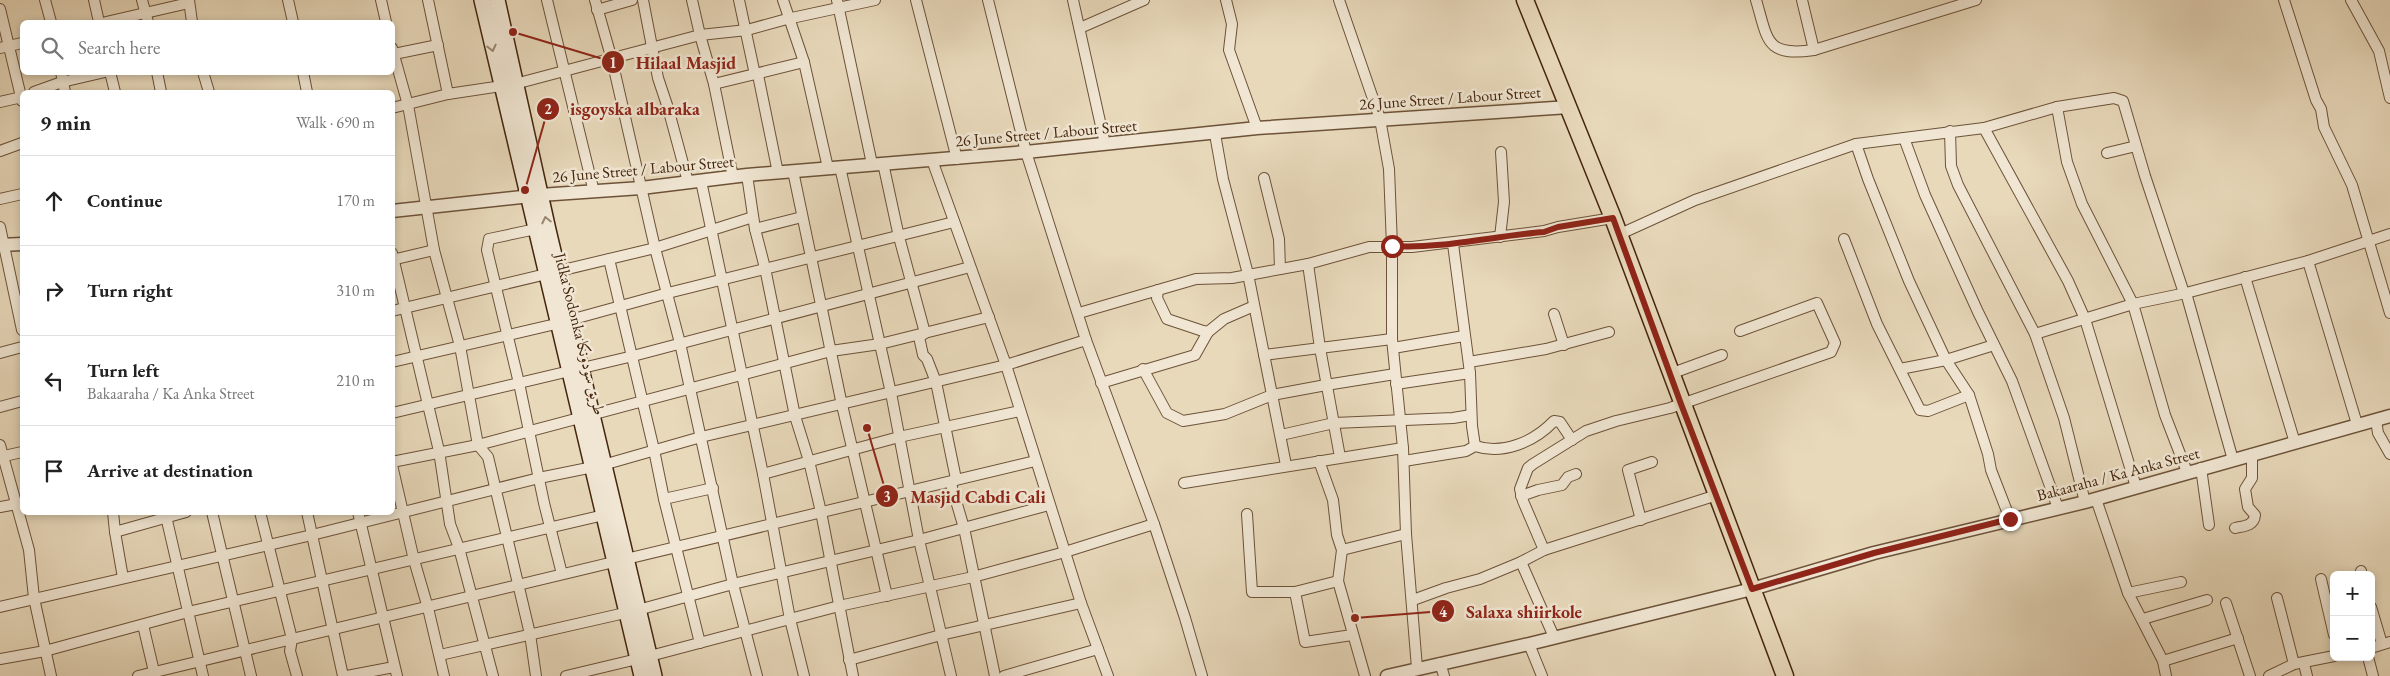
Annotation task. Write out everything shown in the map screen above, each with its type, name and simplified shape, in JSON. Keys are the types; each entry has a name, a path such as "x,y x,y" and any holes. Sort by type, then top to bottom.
{"main road":[{"name":"Jidka Sodonka طريق سودونكا","path":"482,0 508,85 632,611 644,658 654,676"},
{"name":"Jidka Sodonka طريق سودونكا","path":"498,0 508,85"},
{"path":"1524,0 1570,107 1613,218 1784,676"},
{"name":"Jidka Sodonka طريق سودونكا","path":"533,196 536,229 553,272"},
{"name":"Jidka Sodonka طريق سودونكا","path":"598,466 604,515 620,560"},
{"name":"Jidka Sodonka طريق سودونكا","path":"642,676 644,658"}],"street":[{"path":"45,0 50,20"},
{"path":"94,0 99,20"},
{"path":"142,0 147,18"},
{"path":"288,0 293,20"},
{"path":"381,0 386,20"},
{"path":"428,0 448,94"},
{"path":"547,0 594,192"},
{"path":"632,0 596,5 612,60 655,248 680,343 724,536 733,584 756,676"},
{"path":"643,0 658,78 711,230 763,474 790,619 804,676"},
{"path":"692,0 714,84 733,177"},
{"path":"738,0 747,30 754,70 758,75 778,173"},
{"path":"783,0 787,19 804,62 858,246 891,393 919,540 951,676"},
{"path":"395,107 448,94 508,85 612,60 700,35 747,30 838,4 875,0"},
{"path":"916,0 957,159"},
{"path":"988,0 1026,152 1079,313 1086,340 1154,524 1202,676"},
{"path":"1074,0 1105,144"},
{"path":"1080,28 1120,8 1144,0"},
{"path":"1226,0 1232,24 1229,50 1257,128"},
{"path":"1339,0 1380,119 1389,169 1392,246 1392,343 1403,448 1406,534 1418,668"},
{"path":"1756,0 1768,41 1775,47 1792,53 1814,50 1976,0"},
{"path":"1802,0 1814,50"},
{"path":"2351,0 2379,51 2390,98"},
{"path":"126,20 147,18 189,1 192,20"},
{"path":"2287,1 2316,100 2321,109 2324,127 2352,185 2390,313"},
{"path":"838,4 878,164 925,333"},
{"path":"0,9 5,47 20,92"},
{"path":"5,47 20,43"},
{"path":"395,51 438,45"},
{"path":"395,58 408,105 434,250 460,346 478,445 488,457 530,634 536,676"},
{"path":"714,84 758,75 804,62"},
{"path":"40,90 92,75"},
{"path":"111,75 114,90"},
{"path":"158,75 161,90"},
{"path":"204,75 208,90"},
{"path":"304,75 307,90"},
{"path":"0,102 20,98"},
{"path":"1618,235 1711,194 1856,144 1984,128 2057,108 2114,98 2120,99 2123,101 2185,293 2233,460"},
{"name":"26 June Street / Labour Street","path":"395,211 533,196 641,188 747,175 957,159 1215,134 1257,128 1570,107"},
{"path":"2057,108 2067,162 2082,204 2133,304 2165,415 2187,472"},
{"path":"1984,128 2068,281 2085,319 2136,488"},
{"path":"1950,132 1951,166 1958,185 2035,334 2091,500 2128,593 2163,660 2166,676"},
{"path":"1215,134 1224,179 1248,274 1286,466"},
{"path":"1904,138 1925,195 2012,381 2058,508"},
{"path":"0,151 20,144"},
{"path":"1856,144 1909,281 1946,360 1969,395 1988,454 1991,470 2010,519"},
{"path":"2107,153 2136,146"},
{"path":"1500,237 1504,202 1501,152"},
{"path":"932,160 1006,365 1081,603 1108,676"},
{"path":"793,171 842,405 887,596"},
{"path":"747,175 755,229 786,364 795,416 809,461 821,512 848,660 853,676"},
{"path":"1264,178 1279,239 1280,269"},
{"path":"0,199 20,194"},
{"path":"395,310 655,248 753,217"},
{"path":"755,229 802,217"},
{"path":"1079,313 1196,279 1232,278 1308,264 1369,247 1412,247 1452,244 1544,232 1558,227 1613,218"},
{"path":"395,361 565,321 765,268 954,222"},
{"path":"0,227 2,245 20,322"},
{"path":"536,229 492,238 487,242 487,250 562,574"},
{"path":"2035,334 2133,304 2185,293 2308,261 2390,234"},
{"path":"1844,240 1877,324 1920,410 1923,411 1969,395"},
{"path":"2,245 20,244"},
{"path":"1452,244 1469,362 1471,415 1475,446"},
{"path":"395,258 434,250"},
{"path":"609,259 622,306 664,499 700,643"},
{"path":"2308,261 2358,424"},
{"path":"1308,264 1326,385 1340,458"},
{"path":"395,266 429,404 448,500 450,524 473,597 493,676"},
{"path":"395,412 633,356 868,294 910,281 970,267"},
{"path":"2245,277 2295,443"},
{"path":"1158,290 1157,298 1167,320 1208,332"},
{"path":"1544,550 1521,496 1520,489 1528,468 1586,431 1681,404 1831,352 1835,343 1817,303 1740,331"},
{"path":"1101,383 1197,354 1208,332 1224,319 1254,306"},
{"path":"1554,314 1564,345"},
{"path":"395,463 439,451 478,445 831,352 880,344 989,317"},
{"path":"1469,362 1564,345 1609,332"},
{"path":"925,333 918,337 923,355 927,359 936,382 956,479"},
{"path":"1264,355 1320,348 1464,336"},
{"path":"395,513 495,488 598,466 701,437 1006,365 1086,340"},
{"path":"1900,369 1946,360 1994,345"},
{"path":"0,353 20,348"},
{"path":"1670,374 1722,355"},
{"path":"1143,369 1166,413 1183,421 1225,414 1272,395 1326,385 1470,373"},
{"path":"0,407 20,402"},
{"path":"763,474 899,437 1020,411"},
{"path":"1281,435 1334,423 1453,418 1471,415"},
{"name":"Bakaaraha / Ka Anka Street","path":"1387,676 1529,644 1752,589 1874,553 2136,488 2201,468 2390,416"},
{"path":"2376,420 2378,432 2390,454"},
{"path":"1404,461 1466,451 1475,446 1486,449 1505,448 1529,440 1557,421 1560,422 1572,440"},
{"path":"0,445 1,456 20,503 0,507"},
{"path":"1184,483 1403,448"},
{"path":"1,456 20,452"},
{"path":"2235,528 2254,521 2255,515 2248,507 2245,489 2252,478 2252,454"},
{"path":"1319,460 1333,500 1337,535 1342,550 1338,581 1365,676"},
{"path":"138,676 155,674 199,661 428,608 676,546 1035,461"},
{"path":"1641,520 1628,470 1652,462"},
{"path":"2201,468 2209,525"},
{"path":"1521,496 1562,485 1568,476 1576,474"},
{"path":"395,478 444,676"},
{"path":"956,479 951,484 964,528 995,676"},
{"path":"664,499 713,488"},
{"path":"1413,600 1446,588 1480,579 1544,550 1717,495"},
{"path":"440,656 689,597 830,560 919,540 1049,505"},
{"path":"1247,514 1252,592 1295,592 1338,581"},
{"path":"22,515 29,550 34,598 51,676"},
{"path":"113,515 114,532 124,578"},
{"path":"114,532 165,515 203,676"},
{"path":"213,515 235,602 251,676"},
{"path":"261,515 292,639 290,651 297,676"},
{"path":"309,515 335,629 343,676"},
{"path":"0,607 312,535 359,518 380,515"},
{"path":"0,659 45,651 188,612 604,515"},
{"path":"347,676 396,671 359,518"},
{"path":"566,676 644,658 839,606 973,577 1065,552 1154,524"},
{"path":"1342,550 1406,534"},
{"path":"1521,562 1554,637"},
{"path":"2321,579 2330,618"},
{"path":"2128,593 2181,582"},
{"path":"1295,592 1305,642 1352,635"},
{"path":"2277,598 2299,664 2308,676"},
{"path":"2143,619 2207,600"},
{"path":"848,660 941,635 1081,603"},
{"path":"2226,603 2250,676"},
{"path":"2375,616 2386,643"},
{"path":"143,625 155,674"},
{"path":"2163,660 2238,638"},
{"path":"1529,644 1542,676"},
{"path":"1004,676 1098,649"},
{"path":"2270,676 2299,664 2330,657"},
{"path":"2369,661 2373,676"},
{"path":"1440,663 1444,676"}],"place":[{"name":"Hilaal Masjid","path":"513,32"},
{"name":"isgoyska albaraka","path":"525,190"},
{"name":"Masjid Cabdi Cali","path":"867,428"},
{"name":"Salaxa shiirkole","path":"1355,618"}],"route":[{"path":"1392,246 1412,247 1452,244 1544,232 1558,227 1613,218 1681,404 1752,589 1874,553 2010,519"}]}
